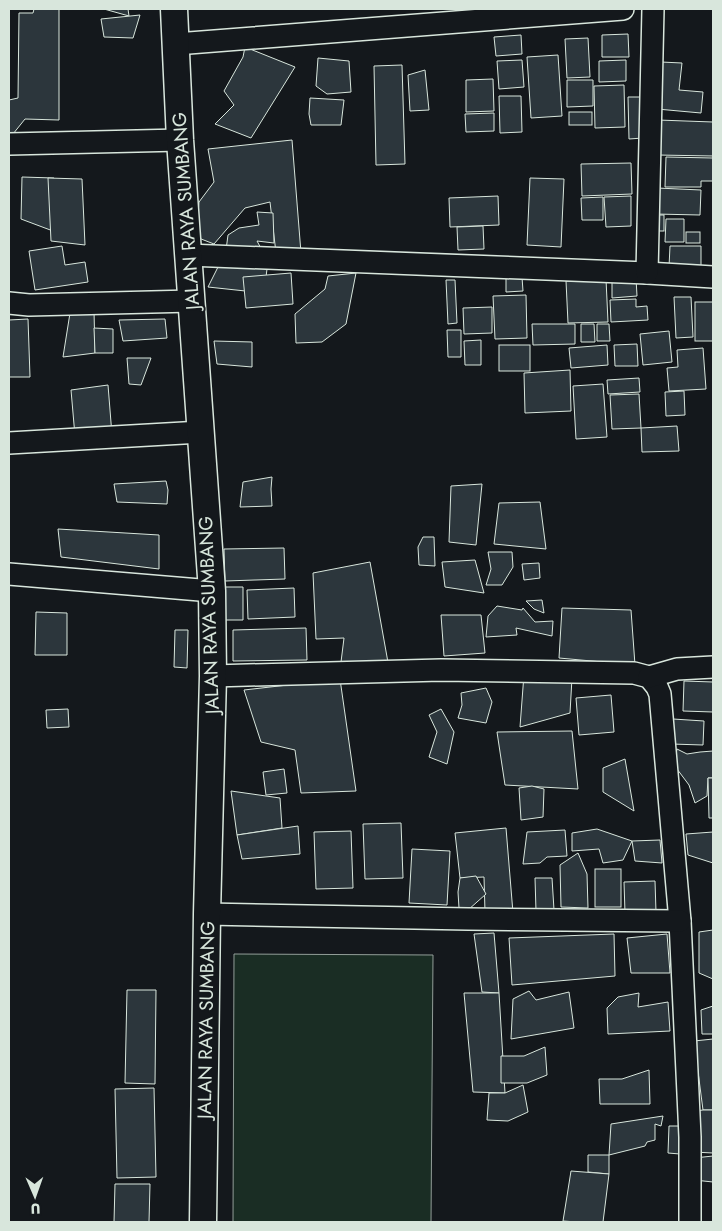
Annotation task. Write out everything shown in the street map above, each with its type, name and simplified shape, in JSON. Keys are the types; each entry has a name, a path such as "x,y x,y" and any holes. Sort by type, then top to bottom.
{"street":[{"name":"JALAN RAYA SUMBANG","path":"174,9 180,140 212,591 213,676 207,914 203,1222"},
{"path":"176,44 568,11 623,9"},
{"path":"647,273 653,9"},
{"path":"9,144 180,140"},
{"path":"188,255 713,277"},
{"path":"9,303 29,305 192,301"},
{"path":"9,443 201,432"},
{"path":"9,574 212,591"},
{"path":"213,676 451,670 617,672 634,673 649,677 677,669 713,667"},
{"path":"649,677 660,694 680,921 690,1137 690,1222"},
{"path":"207,914 680,921"}],"green space":[{"path":"234,954 433,955 431,1222 233,1222"}],"building":[{"path":"34,9 59,9 59,120 25,119 9,139 9,100 18,98 19,13 33,13"},
{"path":"104,9 128,9 129,16"},
{"path":"140,15 133,38 104,37 101,19"},
{"path":"628,34 629,57 602,57 602,35"},
{"path":"521,35 522,54 496,56 494,37"},
{"path":"588,38 590,77 567,78 565,39"},
{"path":"245,47 295,67 251,138 215,124 234,105 224,91 243,57"},
{"path":"558,55 562,116 531,118 527,57"},
{"path":"318,58 349,61 351,92 327,94 316,86"},
{"path":"522,60 524,87 499,89 497,61"},
{"path":"626,60 626,81 599,82 599,61"},
{"path":"661,62 682,63 679,90 703,92 701,113 657,109"},
{"path":"402,65 405,164 376,165 374,66"},
{"path":"425,70 429,110 410,111 408,75"},
{"path":"493,79 494,111 466,112 466,80"},
{"path":"567,80 593,80 593,106 567,107"},
{"path":"624,85 625,127 595,128 594,86"},
{"path":"499,96 521,96 522,132 500,133"},
{"path":"628,97 643,97 643,138 629,139"},
{"path":"310,98 344,100 341,125 311,125 309,114"},
{"path":"569,112 592,112 592,125 569,125"},
{"path":"494,113 494,131 466,132 465,114"},
{"path":"658,120 713,122 713,156 657,155"},
{"path":"292,140 301,253 276,253 270,202 245,208 214,244 196,237 199,202 214,182 208,149"},
{"path":"666,157 713,158 713,181 701,181 701,187 665,187"},
{"path":"631,163 632,194 582,196 581,164"},
{"path":"22,177 54,178 53,231 21,219"},
{"path":"48,178 82,179 85,245 51,241"},
{"path":"530,178 564,179 561,247 527,245"},
{"path":"657,188 701,190 700,215 655,214"},
{"path":"498,196 499,225 450,227 449,198"},
{"path":"631,196 631,226 606,227 604,197"},
{"path":"603,197 603,220 582,220 581,198"},
{"path":"257,212 273,213 274,243 257,241 263,252 226,250 228,235 239,228 259,225"},
{"path":"651,215 664,215 664,231 651,231"},
{"path":"666,219 684,219 684,242 665,242"},
{"path":"483,226 484,249 458,250 457,227"},
{"path":"686,232 700,232 700,243 686,243"},
{"path":"62,246 65,265 85,262 88,282 35,290 29,251"},
{"path":"670,246 701,246 701,267 669,267"},
{"path":"220,263 267,269 264,293 208,287"},
{"path":"291,273 293,304 246,308 243,277"},
{"path":"356,273 346,324 322,342 296,343 295,314 325,289 328,276"},
{"path":"522,277 523,291 506,292 506,278"},
{"path":"612,278 636,278 637,296 612,298"},
{"path":"606,279 608,322 568,323 566,281"},
{"path":"446,280 455,280 457,323 448,324"},
{"path":"526,295 527,338 495,339 493,296"},
{"path":"674,297 691,297 693,337 676,338"},
{"path":"636,299 636,307 647,306 648,320 611,322 610,300"},
{"path":"695,302 713,302 713,341 695,341"},
{"path":"492,307 492,333 464,334 463,308"},
{"path":"94,311 95,353 63,357 70,313"},
{"path":"28,319 30,377 9,377 9,320"},
{"path":"165,319 167,338 123,341 119,320"},
{"path":"532,324 575,324 575,344 533,345"},
{"path":"581,324 594,324 595,342 581,342"},
{"path":"597,324 609,324 610,341 597,341"},
{"path":"94,328 113,329 113,353 95,353"},
{"path":"447,330 461,330 461,357 448,357"},
{"path":"669,331 672,362 643,365 640,334"},
{"path":"481,340 481,365 465,365 464,341"},
{"path":"214,341 252,342 252,367 217,364"},
{"path":"637,344 638,366 615,366 614,345"},
{"path":"499,345 530,345 530,371 499,371"},
{"path":"607,345 608,365 571,368 569,348"},
{"path":"703,348 706,389 669,391 667,368 678,367 677,350"},
{"path":"127,358 151,358 141,385 129,384"},
{"path":"570,370 571,411 525,413 524,373"},
{"path":"639,378 640,392 608,394 607,380"},
{"path":"603,384 607,437 576,439 573,386"},
{"path":"108,385 112,435 75,436 71,390"},
{"path":"684,391 685,415 666,416 665,392"},
{"path":"639,394 641,428 612,429 610,395"},
{"path":"677,426 679,451 642,452 641,428"},
{"path":"272,477 272,506 240,507 243,482"},
{"path":"166,481 168,490 167,504 117,502 114,484"},
{"path":"482,484 476,545 449,542 451,486"},
{"path":"540,502 546,549 494,544 499,503"},
{"path":"58,529 159,535 159,569 61,557"},
{"path":"423,537 434,537 435,566 419,565 418,547"},
{"path":"284,548 285,579 225,581 224,549"},
{"path":"488,552 512,552 513,567 502,585 486,585 491,569"},
{"path":"475,560 484,593 445,587 442,562"},
{"path":"370,562 389,668 341,662 344,638 316,639 313,573"},
{"path":"539,563 540,578 524,580 522,564"},
{"path":"221,587 243,587 243,620 220,620"},
{"path":"294,588 295,617 248,619 247,590"},
{"path":"542,600 544,613 534,609 526,601"},
{"path":"497,606 522,610 523,608 535,622 553,621 552,636 516,628 517,635 486,637 488,616"},
{"path":"562,608 631,610 635,665 559,658"},
{"path":"36,612 67,613 67,655 35,655"},
{"path":"441,615 481,615 485,653 444,656"},
{"path":"306,628 307,660 233,661 233,630"},
{"path":"175,630 188,630 187,668 174,667"},
{"path":"524,674 572,678 570,713 520,727"},
{"path":"340,679 356,791 301,793 295,750 261,742 244,690"},
{"path":"684,681 713,682 713,712 683,711"},
{"path":"486,688 492,702 486,723 458,718 462,705 461,693"},
{"path":"611,695 614,732 579,735 576,698"},
{"path":"68,709 69,727 47,728 46,710"},
{"path":"441,709 454,732 447,764 429,757 437,732 429,715"},
{"path":"673,719 704,721 703,745 671,744"},
{"path":"572,731 578,789 505,785 497,732"},
{"path":"677,749 687,754 713,751 713,778 708,778 707,796 695,803 689,785 674,765"},
{"path":"625,759 634,811 603,792 603,768"},
{"path":"284,769 287,793 266,795 263,772"},
{"path":"708,778 713,778 713,818 709,818"},
{"path":"532,786 544,789 543,817 521,820 519,788"},
{"path":"231,791 280,798 282,828 237,835"},
{"path":"401,823 403,878 365,879 363,824"},
{"path":"298,826 300,854 242,859 237,835"},
{"path":"506,828 513,913 485,912 484,877 460,878 455,833"},
{"path":"597,829 632,841 623,860 603,863 599,849 572,851 572,833"},
{"path":"565,830 567,856 547,857 540,863 523,864 527,832"},
{"path":"351,831 353,888 316,889 314,832"},
{"path":"713,832 713,863 688,855 686,834"},
{"path":"660,840 662,863 635,861 632,841"},
{"path":"412,849 450,851 447,905 409,903"},
{"path":"578,853 587,874 588,908 561,907 560,865"},
{"path":"595,869 621,869 621,907 595,907"},
{"path":"476,876 486,894 468,910 459,908 458,892 460,878"},
{"path":"535,878 552,878 554,910 536,911"},
{"path":"655,881 656,912 625,913 624,882"},
{"path":"713,930 713,979 699,973 699,932"},
{"path":"494,933 499,993 482,992 474,934"},
{"path":"614,934 615,976 512,985 509,938"},
{"path":"667,934 670,973 631,973 627,938"},
{"path":"127,990 156,990 155,1084 125,1083"},
{"path":"529,991 536,1000 569,992 574,1028 511,1039 513,999"},
{"path":"464,993 499,993 505,1093 473,1092"},
{"path":"639,993 638,1007 668,1002 670,1031 608,1034 607,1008 618,997"},
{"path":"713,1006 713,1034 702,1034 701,1010"},
{"path":"713,1039 713,1110 703,1110 694,1041"},
{"path":"545,1047 547,1075 527,1083 501,1083 501,1056 524,1056"},
{"path":"649,1070 650,1104 600,1104 599,1079 622,1079"},
{"path":"523,1085 528,1112 508,1121 487,1120 489,1093 505,1093"},
{"path":"154,1088 156,1177 117,1178 115,1089"},
{"path":"713,1110 713,1153 693,1152 695,1111"},
{"path":"663,1116 661,1126 655,1124 655,1140 647,1142 645,1146 609,1155 611,1124"},
{"path":"669,1126 682,1126 680,1154 668,1153"},
{"path":"588,1155 609,1155 609,1174 588,1172"},
{"path":"713,1156 713,1182 694,1180 694,1158"},
{"path":"571,1171 609,1174 603,1222 563,1221"},
{"path":"115,1184 150,1184 149,1222 114,1222"}]}
